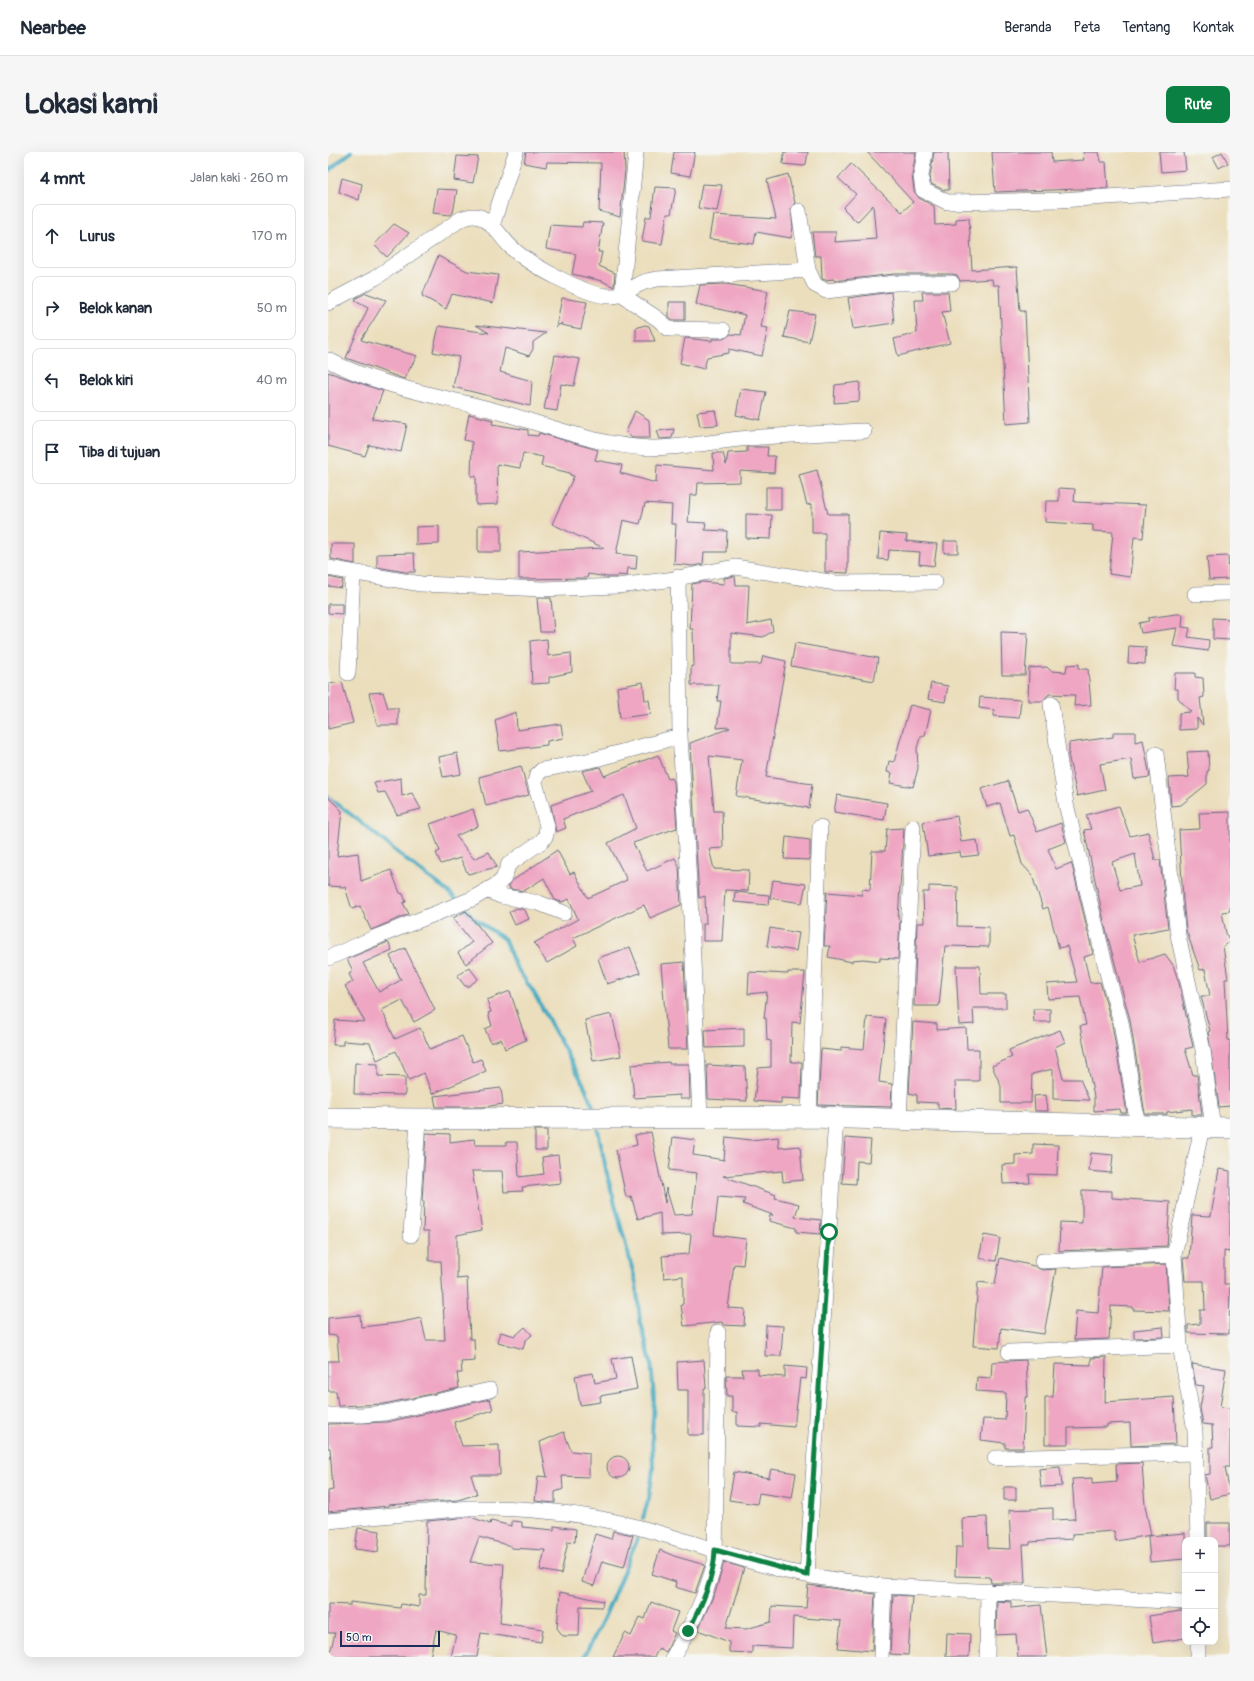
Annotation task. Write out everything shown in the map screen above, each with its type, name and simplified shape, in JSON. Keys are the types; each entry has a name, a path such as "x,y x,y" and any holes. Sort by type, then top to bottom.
{"main road":[{"path":"328,1118 809,1117 1215,1128"}],"street":[{"path":"492,226 516,152"},
{"path":"622,295 636,152"},
{"path":"925,152 921,176 923,190 947,202 1060,200 1230,189"},
{"path":"799,211 808,270 815,285 826,291 895,283 952,283"},
{"path":"328,303 375,278 460,219 475,216 484,219 525,259 596,295 622,295 640,283 657,279 808,270"},
{"path":"622,295 658,319 668,329 723,330"},
{"path":"328,360 370,379 414,392 488,409 593,440 627,446 652,448 750,438 864,431"},
{"path":"328,568 388,580 421,584 543,589 617,586 735,567 836,583 935,582"},
{"path":"348,673 353,573"},
{"path":"678,577 680,736 691,916 700,1117"},
{"path":"1195,594 1230,593"},
{"path":"1051,704 1066,804 1109,980 1121,1022 1138,1126"},
{"path":"328,958 379,936 457,906 489,891 502,881 508,864 542,841 546,835 547,826 535,782 537,775 542,770 596,758 680,736"},
{"path":"1156,754 1178,935 1203,1050 1215,1128 1174,1255 1180,1345 1195,1431 1198,1537"},
{"path":"809,1117 820,827"},
{"path":"899,1120 913,827"},
{"path":"489,891 501,896 539,903 564,913"},
{"path":"807,1575 836,1118"},
{"path":"411,1235 418,1119"},
{"path":"1042,1261 1174,1255"},
{"path":"672,1657 691,1625 704,1596 715,1562 718,1332"},
{"path":"1009,1352 1180,1345"},
{"path":"328,1415 385,1413 490,1390"},
{"path":"995,1458 1196,1453"},
{"path":"328,1521 442,1510 490,1508 558,1513 613,1522 807,1575 884,1586 1182,1602"},
{"path":"881,1657 884,1586"},
{"path":"987,1657 988,1591"},
{"path":"1198,1645 1198,1657"}],"building":[{"path":"526,152 624,152 625,170 620,217 599,211 601,163 547,162 546,167 524,163"},
{"path":"674,152 695,152 690,176 671,173"},
{"path":"784,152 808,152 806,164 804,166 783,164"},
{"path":"867,152 916,152 912,175 914,191 919,198 934,206 935,225 956,224 956,219 969,218 972,270 1017,267 1020,311 1025,311 1030,422 1006,424 999,285 993,285 992,279 960,281 957,275 952,274 894,274 834,281 834,279 822,279 821,256 815,256 812,232 836,232 835,242 876,239 873,205 857,222 843,208 856,194 838,178 851,164 902,212 913,202"},
{"path":"934,152 948,152 949,190 944,190 931,184 930,176"},
{"path":"992,152 1051,152 1052,162 1084,160 1083,152 1099,152 1101,162 1106,162 1108,188 995,192"},
{"path":"1159,152 1184,152 1186,170 1161,172"},
{"path":"1222,152 1228,163 1219,168 1213,157"},
{"path":"457,156 478,157 473,183 454,180"},
{"path":"788,174 795,203 791,208 793,228 791,238 756,232 754,244 709,239 713,215 776,219 767,180"},
{"path":"342,178 362,184 359,200 339,192"},
{"path":"702,184 722,185 717,211 698,208"},
{"path":"655,187 676,188 671,214 667,214 662,244 642,241 646,217 651,217"},
{"path":"437,189 457,190 453,213 450,215 433,213"},
{"path":"583,222 603,223 598,252 602,252 599,266 615,273 614,287 602,281 572,274 576,254 546,249 550,225 582,227"},
{"path":"394,224 409,233 387,257 374,245"},
{"path":"438,256 467,271 498,275 493,303 452,294 446,309 422,296"},
{"path":"726,284 768,291 761,327 768,328 762,356 729,349 729,353 707,357 704,369 680,363 685,338 712,341 712,339 723,339 731,334 741,335 745,315 696,304 700,285"},
{"path":"891,292 894,323 853,329 848,298"},
{"path":"922,292 948,292 950,311 942,312 950,343 898,356 894,339 917,333 915,300 923,300"},
{"path":"366,293 386,300 361,340 417,356 404,379 346,358 368,308 355,301 356,298"},
{"path":"562,298 587,302 581,329 561,325 562,323 556,327"},
{"path":"669,302 685,302 685,320 673,320 669,317"},
{"path":"790,311 815,314 809,342 784,337"},
{"path":"476,325 546,333 533,342 533,349 529,356 505,348 500,372 532,381 530,406 453,387 459,357 433,352 439,326 489,333"},
{"path":"645,325 649,326 655,341 636,341 636,328"},
{"path":"555,355 580,359 574,386 561,384 557,411 544,409"},
{"path":"328,372 383,391 372,419 407,424 401,452 369,445 365,456 328,446"},
{"path":"860,382 859,401 834,403 835,385"},
{"path":"741,389 766,392 760,420 736,415"},
{"path":"715,410 718,425 700,426 697,412"},
{"path":"635,411 649,420 650,438 632,438 626,432"},
{"path":"469,414 493,420 492,424 528,430 528,435 538,436 539,433 598,450 595,460 622,465 620,473 656,483 657,465 714,470 713,453 723,453 726,465 728,453 747,452 747,447 768,447 767,456 775,456 774,473 740,471 740,482 698,483 697,495 690,495 688,522 706,523 705,530 727,531 726,552 704,552 703,564 693,566 674,564 676,524 671,524 672,505 645,503 640,524 623,520 616,554 637,556 636,569 628,568 627,576 618,575 617,577 607,577 588,574 587,578 519,579 519,552 604,548 552,524 574,476 570,475 570,473 541,466 543,457 523,453 520,468 497,464 498,504 476,505 476,476 471,476 472,442 464,440"},
{"path":"674,429 672,438 660,439 657,431"},
{"path":"817,470 828,514 848,514 848,573 825,572 825,533 812,533 812,504 807,505 799,475"},
{"path":"766,487 781,487 781,510 766,510"},
{"path":"1059,488 1075,489 1074,502 1146,505 1143,538 1134,537 1130,577 1109,574 1113,532 1093,531 1093,525 1045,522 1046,501 1059,501"},
{"path":"746,514 772,515 771,539 746,538"},
{"path":"478,525 501,525 501,552 478,552"},
{"path":"439,526 439,544 416,545 416,527"},
{"path":"880,533 907,535 906,541 937,544 934,566 919,564 920,552 889,550 888,560 878,559"},
{"path":"944,541 958,541 958,553 944,553"},
{"path":"331,544 355,544 355,564 331,559"},
{"path":"414,553 415,572 405,572 377,567 377,554"},
{"path":"1228,556 1229,579 1209,580 1207,557"},
{"path":"735,576 736,585 749,585 747,625 771,620 773,631 763,637 731,633 731,664 761,664 763,656 786,661 766,777 812,784 809,808 736,796 742,760 709,756 714,811 722,811 723,848 709,849 714,869 749,870 748,891 725,890 722,941 703,941 703,924 706,924 705,896 699,898 690,743 730,728 717,728 721,701 717,701 719,685 691,685 691,666 694,666 693,629 690,629 692,584 702,582 724,584 724,578"},
{"path":"328,577 343,580 341,588 328,586"},
{"path":"537,598 551,598 554,632 540,632"},
{"path":"328,604 342,604 342,614 328,613"},
{"path":"1183,614 1182,627 1190,628 1188,637 1209,640 1208,651 1173,646 1177,628 1141,633 1139,623 1149,621 1148,618"},
{"path":"1213,618 1230,619 1230,640 1213,639"},
{"path":"1001,632 1028,633 1025,675 1002,675"},
{"path":"547,639 548,656 571,653 572,672 549,677 549,683 532,684 530,641"},
{"path":"795,643 878,658 874,681 791,666"},
{"path":"1129,646 1146,647 1145,664 1128,663"},
{"path":"1079,664 1079,669 1088,669 1091,705 1074,706 1075,695 1049,694 1043,701 1028,701 1029,668 1047,667 1051,671 1066,672 1067,665"},
{"path":"1175,673 1195,673 1195,677 1203,678 1204,697 1200,698 1203,725 1197,718 1197,729 1179,730 1179,713 1191,712 1178,698 1178,689 1174,689"},
{"path":"342,682 353,723 328,729 328,684"},
{"path":"643,682 645,700 649,700 651,714 620,718 617,687"},
{"path":"931,683 948,686 945,702 928,699"},
{"path":"383,692 388,708 398,708 398,725 377,725 369,693"},
{"path":"980,697 1021,700 1019,718 994,716 994,710 979,708"},
{"path":"910,705 931,710 925,735 920,738 917,748 918,768 913,787 890,783 892,773 887,772 889,761 894,762"},
{"path":"516,712 517,730 561,724 563,738 547,741 547,745 500,751 495,720"},
{"path":"1113,732 1135,732 1135,742 1143,740 1150,777 1134,779 1131,759 1100,764 1105,790 1077,796 1068,754 1069,743 1113,737"},
{"path":"1208,751 1209,771 1207,771 1207,784 1181,805 1171,806 1169,778 1189,777 1187,752"},
{"path":"457,753 461,774 443,777 439,757"},
{"path":"658,755 668,779 672,778 674,782 677,828 633,843 647,871 675,858 679,866 681,905 650,918 644,905 573,938 577,946 547,963 534,943 578,919 569,899 562,902 555,900 544,878 524,891 510,889 509,886 512,881 557,850 570,874 574,872 588,898 627,880 608,843 636,828 624,795 563,819 566,828 556,832 551,805 591,791 582,771 600,767 604,776"},
{"path":"521,766 529,795 486,806 479,777"},
{"path":"401,778 402,796 412,793 421,809 397,815 385,792 378,793 374,783"},
{"path":"1008,781 1018,811 1027,808 1037,832 1061,823 1066,842 1048,849 1056,869 1071,863 1072,865 1093,954 1084,957 1090,983 1100,982 1112,1024 1127,1113 1121,1113 1120,1109 1094,1111 1094,1097 1080,1026 1086,1025 1080,997 1048,999 1047,984 1077,982 1067,946 1059,948 1048,907 1043,909 1032,875 1022,864 1014,835 1010,836 1000,803 987,807 981,789"},
{"path":"837,795 887,803 884,820 834,812"},
{"path":"328,797 342,811 337,856 358,853 361,881 391,870 400,893 403,894 406,902 403,903 409,914 371,930 360,906 352,909 345,887 328,886"},
{"path":"1119,806 1130,836 1148,832 1155,860 1160,860 1168,928 1132,935 1140,962 1165,954 1173,965 1179,983 1193,1047 1185,1049 1193,1075 1197,1075 1202,1115 1192,1115 1192,1109 1167,1112 1167,1114 1145,1114 1130,1020 1106,930 1084,830 1091,829 1086,815","holes":["1135,854 1140,886 1120,890 1112,862"]},
{"path":"473,809 478,826 456,836 474,859 489,852 497,867 468,874 460,858 441,864 436,853 440,851 430,824"},
{"path":"1230,812 1230,911 1222,912 1226,933 1230,942 1223,946 1228,979 1225,979 1228,1040 1230,1040 1230,1106 1219,1107 1208,1032 1210,1031 1201,996 1210,996 1205,969 1200,970 1186,930 1179,830 1200,829 1199,813"},
{"path":"957,816 961,842 977,840 979,855 961,857 960,852 928,856 923,822"},
{"path":"904,828 898,919 900,920 898,959 880,958 880,961 863,959 852,960 852,962 828,957 830,946 824,946 827,892 862,895 862,889 870,890 872,851 885,851 887,829"},
{"path":"786,837 810,840 810,860 784,859"},
{"path":"773,880 806,884 802,903 770,898"},
{"path":"929,886 958,887 957,926 989,927 989,947 945,946 939,1006 914,1006 917,923 924,923 923,892 929,892"},
{"path":"735,892 769,895 768,905 734,902"},
{"path":"517,908 525,910 529,919 515,925 509,912"},
{"path":"466,911 492,943 466,964 458,953 472,942 453,918"},
{"path":"770,928 799,933 796,951 767,946"},
{"path":"388,942 392,950 363,963 379,992 401,980 390,956 405,948 435,1010 414,1022 402,1000 382,1010 395,1039 420,1028 430,1049 462,1036 473,1062 481,1059 486,1071 432,1094 424,1073 409,1080 396,1051 377,1060 370,1043 343,1041 343,1045 333,1045 335,1020 365,1022 345,986 353,982 349,974 353,971 347,959"},
{"path":"630,947 640,973 607,984 598,958"},
{"path":"684,962 688,1049 668,1049 661,964"},
{"path":"956,966 980,966 981,994 1006,994 1006,1008 973,1008 974,1024 959,1025"},
{"path":"469,967 478,979 469,986 465,986 457,976"},
{"path":"749,972 788,974 788,972 805,972 800,1023 792,1022 791,1062 802,1062 801,1099 781,1098 781,1103 754,1101 758,1068 771,1067 771,1041 767,1040 766,1018 764,1018 767,992 748,994"},
{"path":"510,991 526,1040 505,1049 501,1039 491,1043 485,1029 492,1026 488,1013 491,1012 487,1000"},
{"path":"1033,1009 1050,1009 1050,1022 1034,1022"},
{"path":"612,1014 621,1056 593,1061 585,1020"},
{"path":"867,1017 886,1019 879,1082 892,1084 891,1107 818,1105 821,1049 841,1051 841,1047 864,1049"},
{"path":"913,1022 937,1024 937,1030 966,1028 967,1049 979,1049 979,1081 955,1081 956,1109 938,1108 938,1103 917,1102 917,1095 909,1093"},
{"path":"744,1028 744,1047 706,1048 705,1030"},
{"path":"1060,1030 1065,1042 1055,1047 1063,1079 1080,1079 1089,1100 1053,1099 1053,1069 1032,1074 1031,1103 1001,1103 1001,1086 992,1066 1012,1057 1009,1050"},
{"path":"669,1062 669,1064 689,1064 690,1099 680,1099 680,1095 634,1098 631,1065"},
{"path":"355,1063 378,1064 378,1076 405,1077 405,1095 354,1094"},
{"path":"707,1065 745,1067 747,1101 708,1099"},
{"path":"501,1088 503,1104 484,1107 436,1107 434,1096"},
{"path":"1046,1095 1048,1111 1035,1111 1034,1096"},
{"path":"535,1130 547,1130 547,1150 535,1150"},
{"path":"651,1132 665,1203 666,1188 674,1215 692,1214 697,1173 669,1170 673,1137 695,1140 693,1155 724,1160 726,1137 751,1140 778,1137 779,1148 800,1146 803,1180 783,1182 782,1171 723,1176 776,1195 775,1198 799,1204 795,1217 821,1220 820,1234 796,1232 796,1228 769,1221 770,1215 773,1215 743,1204 745,1199 718,1197 714,1235 746,1239 743,1265 734,1264 728,1308 745,1309 744,1326 723,1325 722,1322 684,1326 681,1305 683,1304 683,1276 664,1278 662,1256 689,1254 691,1234 661,1235 660,1213 638,1219 631,1196 626,1197 616,1150 637,1145 635,1135"},
{"path":"426,1133 450,1134 450,1142 474,1139 475,1145 506,1145 506,1142 517,1142 519,1177 544,1174 542,1157 558,1155 561,1183 522,1187 523,1191 504,1192 502,1171 472,1171 482,1230 457,1235 457,1279 467,1278 470,1339 474,1339 475,1361 461,1362 462,1373 457,1373 459,1388 384,1404 338,1406 336,1391 328,1391 328,1361 339,1361 337,1336 328,1335 328,1318 360,1315 361,1327 397,1323 421,1318 426,1340 445,1340 441,1261 429,1261 429,1231 423,1231 424,1201 422,1201"},
{"path":"845,1138 871,1140 869,1162 857,1161 856,1184 842,1183"},
{"path":"1033,1144 1058,1145 1057,1175 1029,1174 1030,1183 1003,1184 1002,1165 1015,1164 1015,1155 1033,1154"},
{"path":"1091,1153 1113,1155 1111,1173 1089,1171"},
{"path":"1219,1169 1230,1171 1230,1252 1224,1251 1224,1284 1230,1284 1229,1334 1188,1333 1188,1325 1200,1324 1200,1310 1205,1310 1204,1281 1185,1281 1183,1258 1189,1258 1192,1215 1211,1216"},
{"path":"1082,1190 1112,1191 1112,1198 1170,1202 1167,1246 1059,1251 1060,1222 1082,1223"},
{"path":"984,1235 1000,1238 996,1261 979,1258"},
{"path":"1000,1258 1034,1266 1042,1270 1056,1269 1044,1334 1001,1328 999,1348 973,1346 978,1282 995,1284"},
{"path":"1166,1264 1169,1311 1133,1310 1133,1307 1111,1306 1109,1339 1074,1340 1076,1311 1098,1313 1102,1267"},
{"path":"766,1325 783,1326 781,1356 765,1356"},
{"path":"525,1327 532,1335 525,1341 523,1349 498,1342 501,1332 515,1336"},
{"path":"1163,1327 1164,1337 1134,1338 1134,1330"},
{"path":"631,1356 637,1389 600,1396 601,1402 580,1405 575,1376 593,1373 595,1383 616,1379 612,1359"},
{"path":"1106,1357 1105,1402 1174,1397 1176,1444 1131,1446 1130,1423 1107,1424 1107,1427 1068,1428 1068,1444 1045,1444 1045,1397 1053,1397 1055,1364 1091,1365 1091,1358"},
{"path":"704,1360 706,1388 704,1388 704,1435 688,1435 688,1390 678,1390 677,1362"},
{"path":"1026,1360 1028,1397 1025,1397 1023,1448 1005,1448 1005,1443 981,1440 983,1419 1005,1420 1006,1393 976,1391 977,1377 991,1378 992,1362"},
{"path":"1192,1364 1226,1369 1220,1407 1230,1408 1230,1467 1225,1467 1230,1494 1210,1499 1205,1475 1210,1474 1210,1447 1213,1447 1212,1425 1203,1424 1200,1408 1204,1386 1196,1385"},
{"path":"785,1366 807,1368 806,1379 800,1378 794,1427 761,1424 761,1427 737,1426 737,1412 732,1412 732,1396 727,1396 726,1376 743,1376 742,1369 758,1369 758,1375 785,1377"},
{"path":"490,1399 493,1410 454,1422 462,1446 499,1445 500,1475 471,1475 477,1494 458,1500 388,1505 328,1512 328,1491 333,1490 330,1448 328,1448 328,1424 387,1422"},
{"path":"564,1432 571,1451 589,1453 589,1477 562,1476 563,1489 555,1492 555,1503 535,1501 538,1476 547,1477 540,1442"},
{"path":"618,1456 622,1457 628,1463 628,1471 622,1477 618,1478 614,1477 608,1471 607,1467 608,1463 614,1457"},
{"path":"1142,1463 1145,1506 1151,1535 1116,1541 1114,1531 1072,1534 1072,1539 1030,1542 1030,1545 1023,1545 1025,1583 991,1583 990,1577 955,1576 956,1547 963,1547 962,1518 987,1517 988,1548 1011,1549 1009,1510 1053,1508 1053,1520 1075,1519 1072,1479 1092,1478 1092,1484 1117,1482 1116,1464"},
{"path":"1060,1467 1062,1486 1041,1487 1039,1469"},
{"path":"771,1469 796,1473 792,1498 759,1493 757,1504 729,1500 734,1472 769,1478"},
{"path":"1004,1487 1016,1487 1016,1500 1004,1500"},
{"path":"471,1517 490,1524 491,1521 512,1526 512,1521 522,1522 522,1527 554,1530 554,1526 576,1529 575,1542 568,1541 561,1574 540,1570 545,1550 511,1548 511,1546 479,1537 470,1562 504,1564 500,1623 543,1629 541,1642 481,1633 477,1657 451,1657 456,1635 436,1630 430,1657 329,1657 335,1633 328,1633 328,1604 350,1605 350,1602 400,1608 401,1604 419,1607 419,1595 426,1595 427,1521"},
{"path":"1207,1523 1230,1523 1230,1546 1218,1546 1218,1537 1207,1537"},
{"path":"358,1528 380,1531 378,1552 355,1549"},
{"path":"613,1531 633,1535 624,1567 602,1561 594,1586 582,1582 595,1534 611,1539"},
{"path":"1185,1533 1185,1537 1182,1537 1182,1559 1150,1562 1148,1536"},
{"path":"660,1550 674,1556 705,1565 695,1593 675,1587 676,1582 652,1574"},
{"path":"724,1562 744,1568 726,1628 746,1629 771,1622 772,1606 806,1608 808,1585 875,1594 872,1651 838,1648 841,1621 793,1617 792,1648 752,1646 752,1653 729,1652 729,1642 698,1630 716,1590"},
{"path":"560,1592 603,1601 602,1607 580,1606 579,1636 563,1636 557,1628"},
{"path":"893,1595 912,1596 908,1655 890,1654"},
{"path":"997,1601 1011,1602 1011,1608 1041,1605 1047,1657 1018,1657 1016,1634 996,1635"},
{"path":"651,1602 678,1612 671,1631 675,1633 666,1652 659,1648 654,1657 613,1657 625,1633 631,1636 640,1617 645,1619"},
{"path":"1182,1611 1182,1638 1153,1643 1149,1616"},
{"path":"947,1633 970,1634 969,1657 946,1657"}],"waterway":[{"path":"328,171 351,152"},
{"path":"328,797 361,822 415,867 443,887 458,901"},
{"path":"463,906 472,917 504,939 515,965 534,993 584,1085 593,1106"},
{"path":"598,1130 607,1174 636,1283 640,1320 651,1362 654,1399 652,1434 653,1469 649,1498 643,1518"},
{"path":"584,1657 605,1616 637,1539"}],"route":[{"path":"688,1631 710,1581 715,1562 715,1550 783,1570 807,1575 829,1232"}]}
